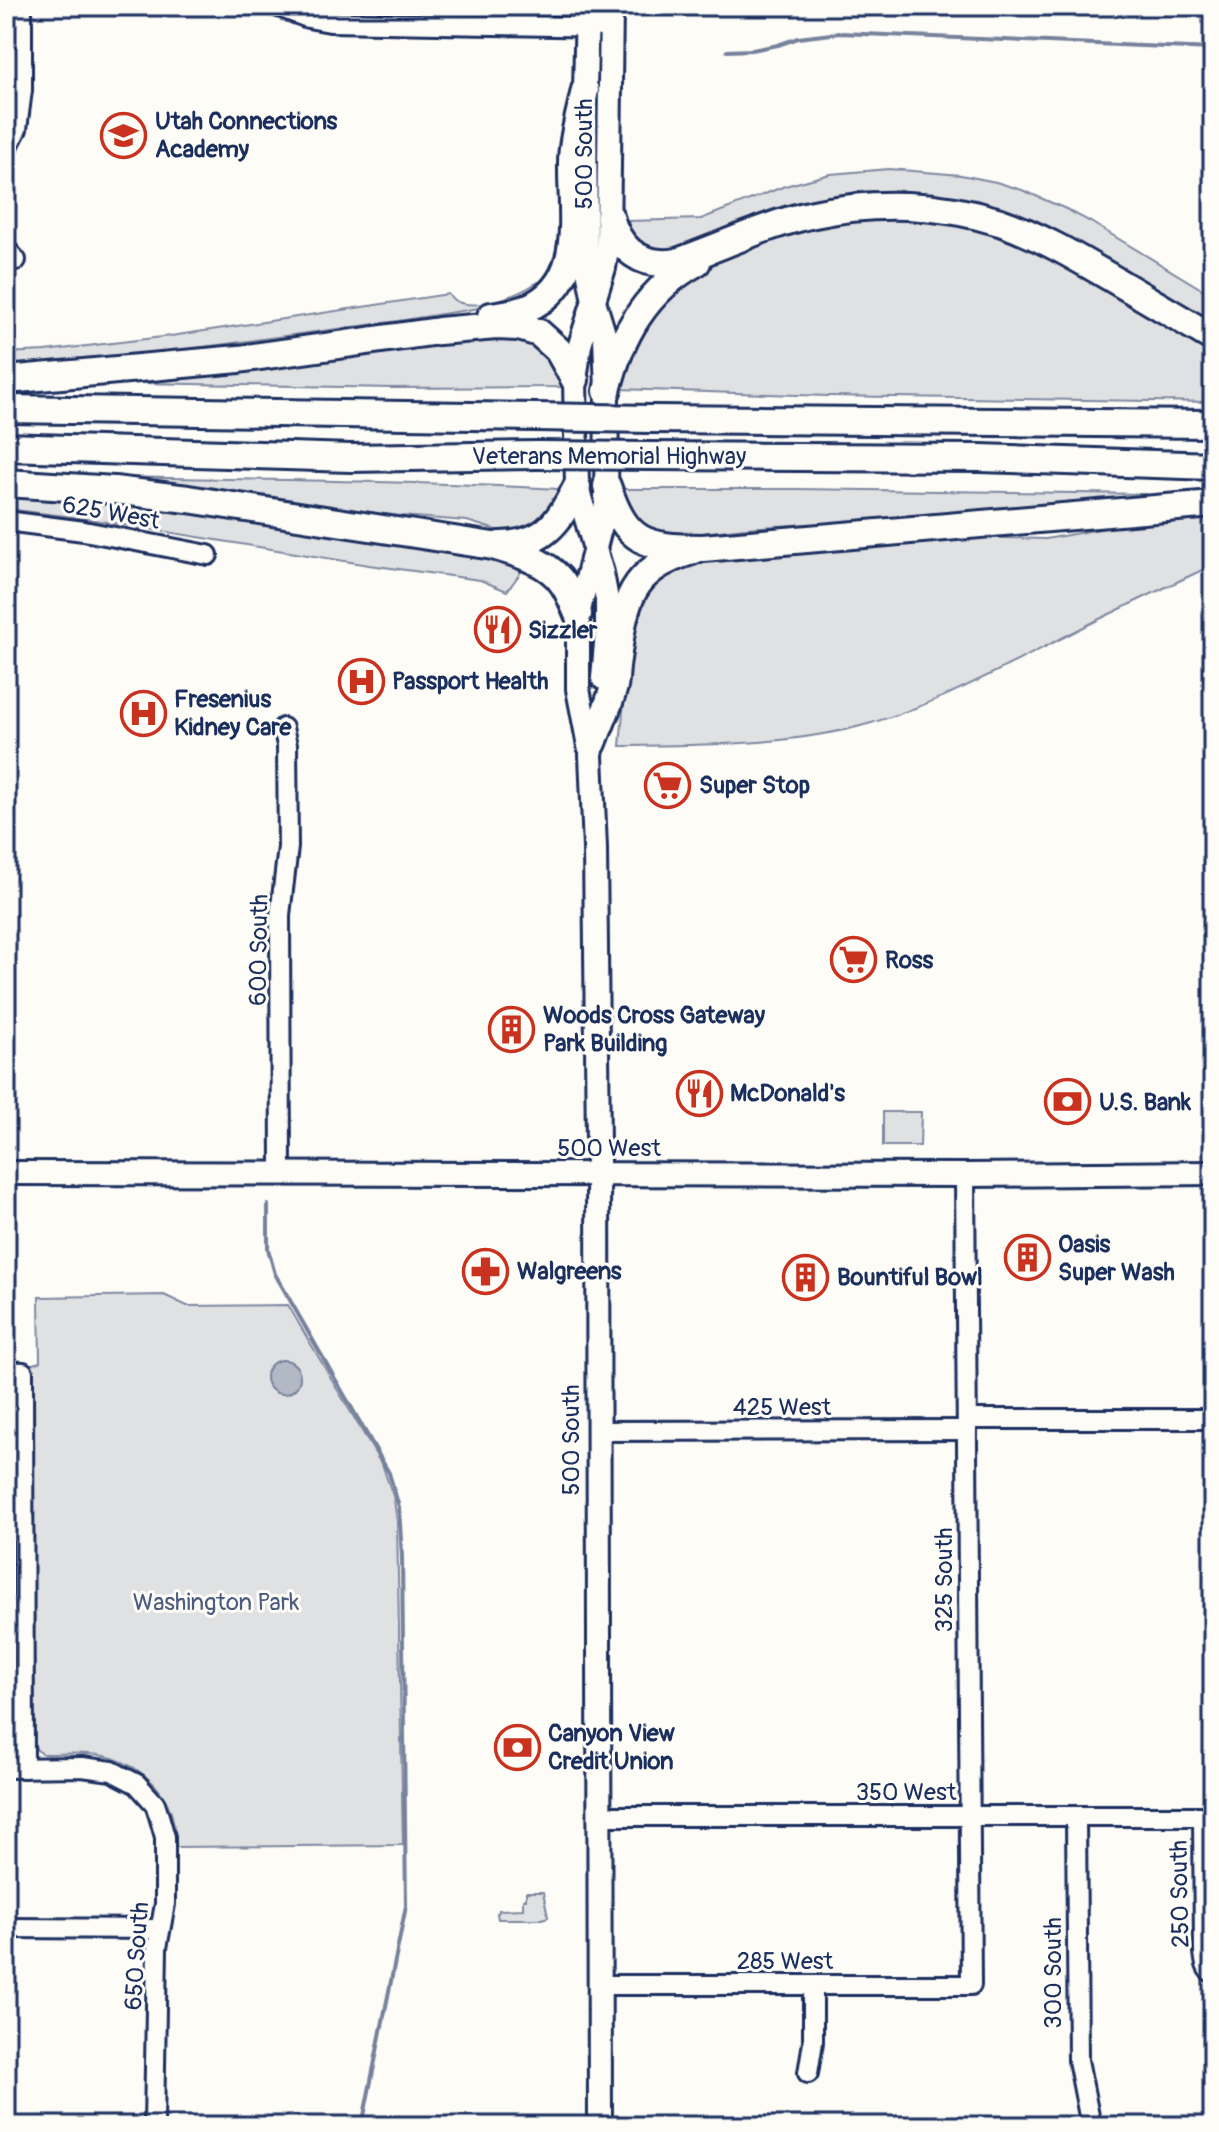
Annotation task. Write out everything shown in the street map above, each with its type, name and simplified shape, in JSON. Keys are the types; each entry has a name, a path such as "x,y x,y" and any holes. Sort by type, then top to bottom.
{"highway":[{"path":"417,334 529,307 546,297 559,284 572,249 572,160 585,90"},
{"path":"610,217 616,235 627,250 639,259 653,263 677,262 801,217 859,207 921,207 969,214 1003,223 1050,244 1213,338"},
{"path":"607,391 623,340 650,298 680,273 742,238"},
{"path":"6,380 239,359 496,326 539,333 558,350 575,380"},
{"name":"Veterans Memorial Highway","path":"6,409 1213,424"},
{"name":"Veterans Memorial Highway","path":"6,447 351,458 537,455 980,458 1213,466"},
{"path":"6,483 114,490 188,499 493,546 549,569 564,585 578,614"},
{"path":"607,486 618,515 637,537 654,544 703,548 1213,504"},
{"path":"493,546 523,543 541,536 557,520 577,487"},
{"path":"592,749 614,689 623,613 630,596 645,576 663,561 703,548"}],"main road":[{"name":"500 South","path":"587,16 586,260 605,337 607,391 607,486 603,517 578,614 578,689 592,749"},
{"name":"500 South","path":"600,2126 597,1174 592,749 602,687 608,617 605,585 577,487 575,380 580,345 607,254 610,217 610,16"},
{"name":"500 West","path":"6,1173 1213,1173"}],"street":[{"path":"6,150 17,129 22,90 22,6"},
{"path":"276,6 308,18 330,22 610,16"},
{"name":"625 West","path":"6,521 84,531 208,555"},
{"name":"600 South","path":"281,1174 280,915 288,847 287,745 283,728"},
{"name":"325 South","path":"965,1175 971,1985"},
{"path":"15,1372 15,1768"},
{"name":"425 West","path":"597,1431 1213,1419"},
{"name":"650 South","path":"15,1768 97,1768 125,1777 155,1804 165,1837 165,1904 157,1948 154,2126"},
{"name":"350 West","path":"599,1816 1208,1816"},
{"name":"250 South","path":"1208,1816 1204,1952 1211,1972"},
{"name":"300 South","path":"1076,1817 1078,2060 1091,2126"},
{"path":"6,1928 160,1929"},
{"name":"285 West","path":"599,1985 971,1985"},
{"path":"808,2073 813,2042 813,1985"}],"green space":[{"path":"889,169 961,175 996,182 1066,209 1213,296 1213,327 960,200 862,191 793,203 675,251 650,252 629,226 628,221 701,219 785,186 830,174"},
{"path":"853,214 991,225 1213,344 1213,402 828,396 620,389 637,325 694,270 778,234"},
{"path":"538,282 541,286 511,303 105,360 6,368 6,353 171,336 448,294 456,301 479,304 505,298"},
{"path":"528,334 561,373 562,387 392,388 141,383 139,380 384,349 430,347"},
{"path":"115,477 393,482 560,489 547,514 532,529 506,533 467,521 401,516 149,485"},
{"path":"621,489 1145,494 1144,497 970,514 664,536 633,522"},
{"path":"6,494 133,502 326,535 526,561 507,591 480,580 6,509"},
{"path":"1213,510 1213,565 987,676 906,712 849,729 792,739 735,744 620,746 630,633 647,586 690,558 959,537 1046,539"},
{"path":"883,1112 921,1112 920,1146 883,1146"},
{"name":"Washington Park","path":"164,1295 187,1306 288,1305 383,1467 394,1499 397,1522 403,1845 175,1847 173,1819 168,1804 144,1775 111,1758 85,1754 43,1754 34,1744 32,1364 40,1362 39,1297"},
{"path":"526,1892 543,1892 548,1917 498,1919 499,1910 523,1909"}],"shaded area":[{"path":"283,1360 295,1365 300,1377 295,1389 283,1394 271,1389 266,1377 271,1365"}],"waterway":[{"path":"727,51 752,50 798,38 840,33 1213,49"},
{"path":"268,1205 268,1249 275,1274 389,1473 399,1507 406,1906 362,2126"}],"place":[{"name":"Utah Connections Academy","path":"124,135"},
{"name":"Sizzler","path":"497,630"},
{"name":"Passport Health","path":"361,681"},
{"name":"Fresenius Kidney Care","path":"143,713"},
{"name":"Super Stop","path":"668,785"},
{"name":"Ross","path":"854,960"},
{"name":"Woods Cross Gateway Park Building","path":"512,1029"},
{"name":"McDonald's","path":"699,1093"},
{"name":"U.S. Bank","path":"1068,1102"},
{"name":"Oasis Super Wash","path":"1027,1258"},
{"name":"Walgreens","path":"486,1271"},
{"name":"Bountiful Bowl","path":"806,1277"},
{"name":"Canyon View Credit Union","path":"517,1747"}]}
